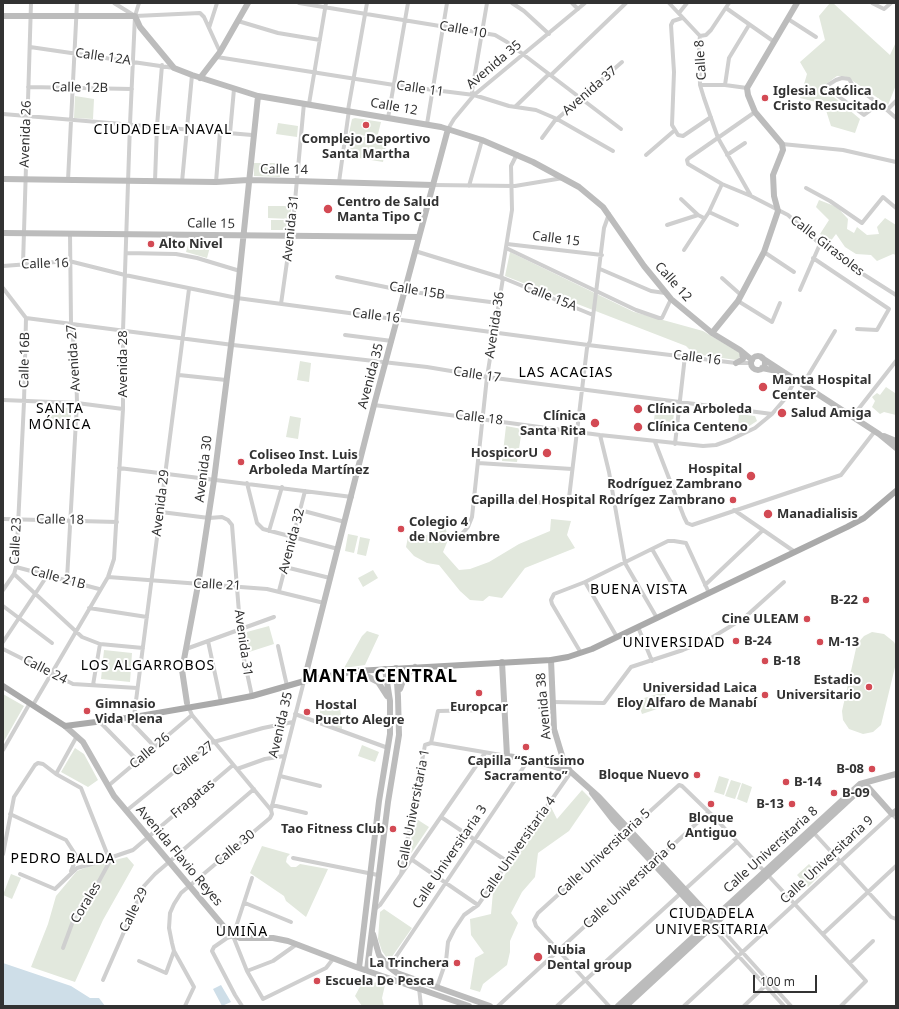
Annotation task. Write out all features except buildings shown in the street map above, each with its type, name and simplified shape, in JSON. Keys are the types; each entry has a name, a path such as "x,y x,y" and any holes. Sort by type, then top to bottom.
{"main road":[{"path":"65,726 134,717 188,705 222,702 252,696 304,681 357,671 415,666 551,660 581,654 864,518 896,491"},
{"name":"Avenida Flavio Reyes","path":"3,686 65,726"}],"street":[{"name":"Avenida 26","path":"23,264 31,3"},
{"path":"68,180 76,3"},
{"path":"114,3 136,16"},
{"name":"Avenida 28","path":"3,750 51,674 99,589 108,577 114,559 122,409 130,124 136,16 139,3"},
{"path":"209,28 217,3"},
{"path":"200,78 218,54 248,3"},
{"name":"Calle 10","path":"299,3 325,5 481,32 495,36 507,42 523,56 550,74 621,129"},
{"path":"339,182 348,110 367,3"},
{"path":"388,118 408,3"},
{"path":"427,124 447,3"},
{"path":"474,96 472,90 487,3"},
{"path":"512,3 524,10 549,34"},
{"path":"572,3 578,9"},
{"name":"Avenida 35","path":"271,808 352,497 374,405 448,129 474,96 585,3"},
{"path":"516,106 626,3"},
{"name":"Calle 8","path":"669,3 700,36 700,85 725,85 747,88"},
{"path":"679,13 688,3"},
{"path":"700,36 706,35 711,30 729,3"},
{"path":"712,333 738,301 764,252 778,211 774,196 773,180 783,150 782,144 756,112 748,95 747,88 773,41 797,3"},
{"path":"872,3 884,10 891,3"},
{"name":"Avenida 31","path":"281,304 291,236 295,181 306,103 314,72 325,5"},
{"path":"726,8 773,41"},
{"path":"3,16 136,16 198,13 204,17 218,54"},
{"name":"Calle 12","path":"136,16 140,28 174,68 192,75 258,96 348,110 448,129 482,140 517,154 563,178 579,187 609,213 644,266 671,299 712,333 742,352 752,362"},
{"path":"682,18 673,21 671,25 674,90 672,120 675,130 679,136 684,136 711,117"},
{"path":"788,19 816,37"},
{"path":"238,21 278,32 320,40"},
{"path":"725,85 729,58 749,25"},
{"name":"Calle 12A","path":"30,47 74,52 174,68"},
{"name":"Calle 11","path":"218,54 314,72 474,96 536,110 556,119 613,151"},
{"name":"Avenida 37","path":"542,138 556,119 622,62"},
{"path":"155,181 157,126 162,65"},
{"path":"182,182 192,75"},
{"path":"879,104 864,115 827,88 828,85 842,78 849,79 852,84 879,104 887,110 896,118"},
{"path":"700,85 718,138 751,196"},
{"name":"Calle 12B","path":"28,87 132,89"},
{"path":"230,134 234,89"},
{"name":"Avenida 30","path":"258,96 252,135 237,298 209,518 182,670 188,705 192,715 271,808 272,815"},
{"path":"887,110 896,101"},
{"path":"718,138 756,112"},
{"path":"3,114 70,121 157,126 252,135"},
{"path":"646,155 675,130"},
{"path":"216,182 220,132"},
{"name":"Calle Girasoles","path":"718,138 687,160 692,166 722,184 751,196 795,221 820,244 844,262 896,295"},
{"path":"469,186 482,140"},
{"path":"727,155 745,143"},
{"path":"782,144 843,150 896,162"},
{"name":"Avenida 36","path":"460,536 471,522 493,331 512,210 511,166 517,154"},
{"name":"Calle 14","path":"3,179 182,182 248,180 512,186 563,178"},
{"path":"684,250 709,212 722,184"},
{"path":"806,188 830,201 862,223 883,197 896,208"},
{"path":"681,199 698,215 704,218"},
{"path":"709,212 737,225"},
{"path":"474,501 560,503 567,501 602,255 604,228 609,213"},
{"path":"667,225 698,215"},
{"name":"Calle 15","path":"3,233 419,237"},
{"name":"Avenida 27","path":"67,579 77,403 76,364 71,323 70,233"},
{"path":"800,290 820,244"},
{"path":"507,246 636,310 659,318 662,318 671,299"},
{"name":"Calle 15","path":"507,246 602,255"},
{"name":"Calle 15A","path":"415,251 502,278 593,315"},
{"path":"764,252 794,272"},
{"path":"126,253 176,254 197,258 240,271"},
{"path":"813,258 889,309 876,330 857,329"},
{"name":"Calle 16","path":"3,266 70,261 125,275 237,298 493,331 588,345 736,363 752,362"},
{"path":"600,269 651,291 665,293"},
{"name":"Calle 15B","path":"337,277 405,291 498,303"},
{"path":"722,278 741,295"},
{"name":"Calle 16B","path":"3,288 26,318 24,402"},
{"name":"Avenida 29","path":"134,717 189,289"},
{"path":"738,301 772,322 780,304"},
{"name":"Calle 16B","path":"26,318 182,338"},
{"path":"803,384 834,331"},
{"path":"345,335 392,341"},
{"name":"Calle 17","path":"182,338 427,367 487,377 772,414"},
{"name":"Calle 12","path":"730,344 761,357 853,416 878,433 896,448"},
{"path":"736,363 743,359 742,352"},
{"path":"675,444 684,356"},
{"path":"756,357 761,357 764,363 762,368 756,369 752,362 756,357"},
{"path":"853,416 896,361"},
{"name":"Calle 12","path":"762,368 785,373"},
{"path":"179,374 226,380"},
{"name":"Calle 18","path":"374,405 482,418 655,442 703,446 716,445 743,435 755,428 772,414 784,400 796,379"},
{"path":"3,400 77,403 122,409"},
{"name":"Calle 23","path":"24,402 17,520 16,566 14,574 37,593 86,640 100,644 142,648"},
{"path":"655,442 687,523 692,525 841,475 878,433"},
{"name":"Calle 12","path":"878,433 896,441"},
{"path":"600,435 609,472 625,563 656,618"},
{"path":"478,463 572,469"},
{"path":"119,468 282,487 352,497"},
{"path":"247,483 260,526 269,531 338,549"},
{"path":"269,531 282,487"},
{"name":"Avenida 32","path":"279,591 305,490"},
{"path":"300,510 345,522"},
{"path":"734,510 795,552"},
{"path":"161,512 209,518"},
{"name":"Avenida 31","path":"209,518 222,517 228,520 232,525 242,650 252,696"},
{"name":"Calle 18","path":"3,519 117,522"},
{"path":"705,585 763,530"},
{"path":"581,654 551,600 554,594 585,582 668,541 684,541 709,593"},
{"path":"652,549 672,584"},
{"name":"Calle 21B","path":"16,566 47,576 67,579 99,589"},
{"path":"285,567 330,578"},
{"path":"3,590 14,574"},
{"path":"3,642 47,576"},
{"name":"Calle 21","path":"108,577 198,585 237,585 279,591 324,604"},
{"path":"585,582 618,637"},
{"path":"553,702 604,703 631,667 652,661 708,640 744,618 784,582"},
{"path":"3,606 19,616 52,643"},
{"path":"89,608 147,617"},
{"path":"186,649 240,631 274,617"},
{"path":"638,627 652,661"},
{"path":"208,641 222,702"},
{"path":"93,686 100,644"},
{"path":"278,646 287,686"},
{"name":"Calle 24","path":"3,649 73,684 137,688"},
{"name":"Avenida 38","path":"551,660 556,737 564,762 571,772"},
{"path":"502,662 507,756"},
{"path":"398,697 401,681 415,666"},
{"path":"367,970 378,875 399,735 396,668"},
{"path":"359,968 379,801 388,748 390,701 385,669"},
{"path":"357,671 378,682 390,701"},
{"name":"Calle Universitaria 1","path":"401,874 423,751 429,743 438,711 486,710"},
{"path":"295,714 388,748"},
{"name":"Calle 26","path":"108,786 192,715"},
{"path":"134,717 133,724 155,747"},
{"path":"100,721 138,762"},
{"name":"Calle 27","path":"126,811 214,741 293,722"},
{"name":"Avenida Flavio Reyes","path":"65,726 78,736 94,759 108,786 126,811 227,931 233,936"},
{"path":"56,774 78,736"},
{"path":"429,743 529,759 571,772 591,791 596,800 628,832 682,892 743,952 791,1006"},
{"path":"374,910 380,905 485,753"},
{"path":"237,769 265,759 284,756"},
{"name":"Calle Universitaria 3","path":"388,966 529,759"},
{"path":"3,854 6,846 10,814 17,792 35,765 44,764 56,774 81,788 109,859"},
{"name":"Fragatas","path":"70,875 79,867 129,852 233,765"},
{"name":"Calle Universitaria 4","path":"437,987 446,961 450,937 464,916 478,905 571,772"},
{"name":"Calle Universitaria 8","path":"618,1006 641,988 712,923 860,784 873,779 896,774"},
{"path":"280,776 320,786"},
{"path":"873,779 868,787 895,814"},
{"name":"Calle Universitaria 5","path":"558,951 536,926 534,920 538,913 679,785 682,786 709,812"},
{"name":"Calle Universitaria 8","path":"765,873 814,832 864,786 868,787"},
{"name":"Calle 29","path":"103,980 144,886 169,861 254,789"},
{"path":"271,808 306,813"},
{"path":"709,812 866,981 841,1006"},
{"name":"Calle Universitaria 6","path":"498,1006 709,812"},
{"path":"10,814 66,840 77,857 95,863"},
{"name":"Calle Universitaria 9","path":"684,1006 841,861 895,814"},
{"name":"Calle 30","path":"185,1006 194,987 174,951 168,928 170,913 176,898 272,815"},
{"path":"441,817 508,862"},
{"path":"814,832 891,917 896,919"},
{"path":"557,1006 736,842"},
{"path":"20,874 55,889 70,875 77,857"},
{"path":"293,858 378,875"},
{"name":"Corales","path":"63,948 76,913 98,883 109,864 109,859"},
{"path":"411,859 478,905"},
{"path":"823,934 896,866"},
{"path":"252,878 233,936 247,971 263,999 326,968 333,959"},
{"path":"245,903 291,922"},
{"path":"712,923 738,957 784,1006"},
{"path":"373,928 376,949 388,966 397,973 490,1006"},
{"path":"242,1006 212,951 214,947 227,938 233,936 240,938 273,938 297,944 333,959 469,1006"},
{"path":"850,963 873,941"},
{"path":"247,971 274,961 297,944"},
{"path":"140,961 166,973 174,951"},
{"path":"558,951 608,1006"},
{"path":"744,1006 764,985 767,979"},
{"path":"419,988 421,1006"},
{"name":"Calle Universitaria 8","path":"626,1006 641,988"}],"shaded area":[{"path":"830,3 833,3 890,55 896,42 896,85 888,105 847,77 837,76 822,87 860,119 855,133 831,126 824,104 800,98 807,74 800,62 825,40 819,16"},
{"path":"75,96 94,99 93,119 74,118"},
{"name":"Complejo Deportivo Santa Martha","path":"355,118 381,122 377,138 349,133 352,119"},
{"path":"278,123 298,126 297,137 276,134"},
{"path":"350,135 387,140 383,162 347,156"},
{"path":"254,163 280,163 280,177 254,176"},
{"path":"819,200 837,207 848,219 847,229 854,233 857,227 867,235 879,234 877,227 885,218 896,225 896,255 893,254 877,261 871,255 856,254 845,247 836,234 830,242 820,234 829,220 816,207"},
{"path":"268,206 291,206 291,219 268,218"},
{"path":"271,220 288,220 288,230 271,230"},
{"path":"189,241 210,247 207,258 186,252"},
{"path":"510,252 634,312 703,331 740,353 740,357 736,360 694,354 686,346 505,276"},
{"path":"300,361 311,363 309,382 297,380"},
{"path":"886,387 895,393 896,392 896,415 884,412 880,414 872,407 875,401 872,397 877,393 880,395"},
{"path":"656,403 675,405 673,422 654,420"},
{"path":"48,407 71,408 71,428 48,428"},
{"path":"739,414 755,416 757,421 737,434"},
{"path":"290,416 301,418 298,439 286,437"},
{"path":"506,426 522,429 517,462 502,461"},
{"path":"551,519 571,521 567,535 575,548 525,568 502,598 489,596 483,601 470,600 460,591 439,565 427,563 414,556 406,547 408,537 420,539 445,524 448,540 443,552 459,570 470,569 489,562 519,544 550,531"},
{"path":"348,534 358,536 354,553 345,551"},
{"path":"360,537 370,539 366,556 357,554"},
{"path":"373,570 378,578 363,587 358,578"},
{"path":"269,626 274,644 249,652 243,633"},
{"path":"367,631 379,635 365,665 344,668 362,636"},
{"name":"Estadio Universitario","path":"872,632 884,634 894,642 896,646 896,663 881,725 873,732 863,734 849,729 843,720 842,711 857,644 864,636"},
{"path":"104,650 132,653 130,682 101,679"},
{"path":"665,692 669,705 642,714 637,700"},
{"path":"3,694 24,706 3,743"},
{"path":"323,700 340,705 342,729 318,720"},
{"path":"362,745 379,752 375,762 358,756"},
{"path":"75,748 84,754 98,780 88,787 61,772"},
{"path":"719,776 729,779 724,795 714,792"},
{"path":"731,780 741,783 735,799 725,796"},
{"path":"742,783 752,787 747,803 737,799"},
{"path":"582,790 591,799 569,831 538,853 535,877 522,892 511,913 518,923 510,941 510,952 507,965 483,984 480,992 470,989 475,958 484,953 471,935 470,919 491,914 493,892 551,807 557,819"},
{"path":"415,818 429,827 410,855 409,853"},
{"path":"262,846 290,854 287,857 286,862 291,867 296,867 300,864 328,869 306,917 286,901 284,896 250,873"},
{"path":"127,857 134,865 103,920 75,982 31,967 48,924 56,896 77,871 90,866"},
{"path":"809,864 820,875 808,887 797,875"},
{"path":"11,874 21,878 12,899 3,895"},
{"path":"384,909 412,928 389,961 382,951 378,939 380,912"},
{"path":"3,963 71,986 90,998 99,998 105,1006 3,1006"},
{"path":"368,979 373,983 378,982 385,985 382,998 384,1006 362,1006 355,996 363,981"},
{"path":"221,985 231,1002 222,1006 213,989"}],"place":[{"name":"Iglesia Católica Cristo Resucitado","path":"765,98"},
{"name":"Complejo Deportivo Santa Martha","path":"366,125"},
{"name":"Centro de Salud Manta Tipo C","path":"328,209"},
{"name":"Alto Nivel","path":"151,244"},
{"name":"Manta Hospital Center","path":"763,387"},
{"name":"Clínica Arboleda","path":"638,409"},
{"name":"Salud Amiga","path":"782,413"},
{"name":"Clínica Santa Rita","path":"595,423"},
{"name":"Clínica Centeno","path":"638,427"},
{"name":"HospicorU","path":"547,453"},
{"name":"Coliseo Inst. Luis Arboleda Martínez","path":"241,462"},
{"name":"Hospital Rodríguez Zambrano","path":"751,476"},
{"name":"Capilla del Hospital Rodrígez Zambrano","path":"733,500"},
{"name":"Manadialisis","path":"768,514"},
{"name":"Colegio 4 de Noviembre","path":"401,529"},
{"name":"B-22","path":"866,600"},
{"name":"Cine ULEAM","path":"807,619"},
{"name":"B-24","path":"736,641"},
{"name":"M-13","path":"820,642"},
{"name":"B-18","path":"765,661"},
{"name":"Estadio Universitario","path":"869,687"},
{"name":"Europcar","path":"479,693"},
{"name":"Universidad Laica Eloy Alfaro de Manabí","path":"765,695"},
{"name":"Gimnasio Vida Plena","path":"87,711"},
{"name":"Hostal Puerto Alegre","path":"307,712"},
{"name":"Capilla “Santísimo Sacramento”","path":"526,747"},
{"name":"B-08","path":"872,769"},
{"name":"Bloque Nuevo","path":"697,775"},
{"name":"B-14","path":"786,782"},
{"name":"B-09","path":"834,793"},
{"name":"Bloque Antiguo","path":"711,804"},
{"name":"B-13","path":"792,804"},
{"name":"Tao Fitness Club","path":"393,829"},
{"name":"Nubia Dental group","path":"538,957"},
{"name":"La Trinchera","path":"457,963"},
{"name":"Escuela De Pesca","path":"317,981"}],"district":[{"name":"CIUDADELA NAVAL","path":"163,130"},
{"name":"LAS ACACIAS","path":"566,373"},
{"name":"SANTA MÓNICA","path":"60,418"},
{"name":"BUENA VISTA","path":"639,590"},
{"name":"UNIVERSIDAD","path":"674,643"},
{"name":"LOS ALGARROBOS","path":"148,666"},
{"name":"MANTA CENTRAL","path":"380,677"},
{"name":"PEDRO BALDA","path":"63,859"},
{"name":"CIUDADELA UNIVERSITARIA","path":"712,922"},
{"name":"UMIÑA","path":"242,932"}]}
